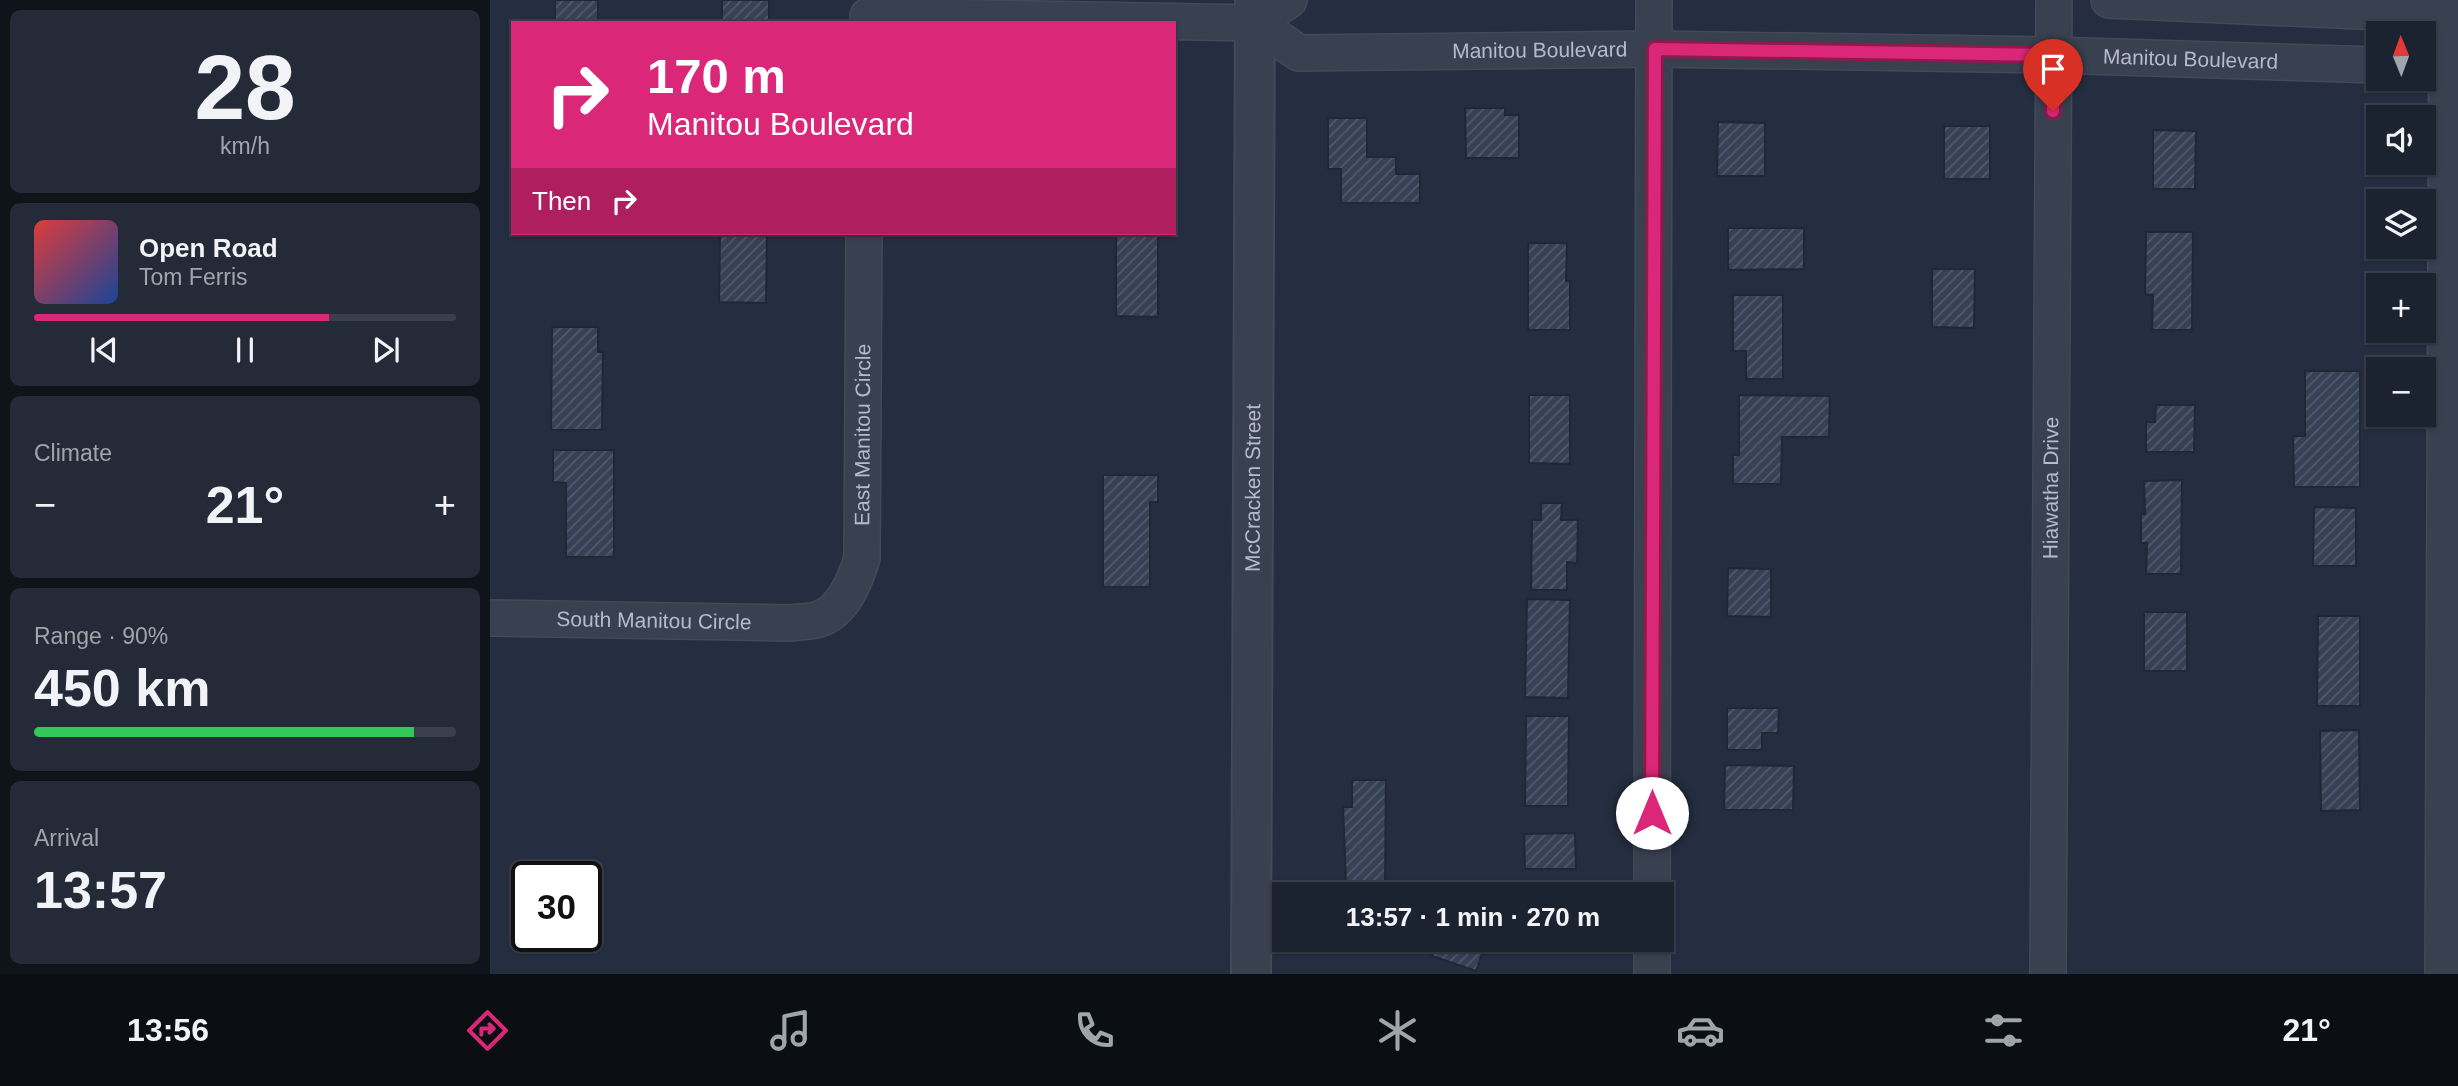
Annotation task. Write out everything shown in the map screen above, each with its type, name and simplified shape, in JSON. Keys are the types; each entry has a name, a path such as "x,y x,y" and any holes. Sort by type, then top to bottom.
{"street":[{"path":"868,13 1255,12 1289,0"},
{"path":"1652,882 1654,0"},
{"name":"Hiawatha Drive","path":"2048,974 2054,0"},
{"path":"2109,0 2427,13 2452,35"},
{"path":"2443,974 2452,35 2447,0"},
{"name":"Manitou Boulevard","path":"1255,12 1299,53 1655,49 2053,55 2366,65"},
{"name":"McCracken Street","path":"1251,974 1255,12"},
{"path":"2436,53 2452,35"},
{"name":"East Manitou Circle","path":"819,619 839,605 854,582 862,558 864,235"},
{"name":"South Manitou Circle","path":"490,618 775,623 819,619"},
{"path":"1652,952 1652,974"}],"building":[{"path":"555,0 598,0 598,21 555,21"},
{"path":"722,0 769,0 769,21 722,21"},
{"path":"1465,108 1505,108 1505,115 1519,115 1519,158 1466,158"},
{"path":"1328,118 1367,118 1367,157 1396,157 1396,174 1420,174 1420,203 1341,203 1341,169 1328,169"},
{"path":"1718,122 1765,123 1765,176 1717,176"},
{"path":"1944,126 1990,126 1990,179 1944,179"},
{"path":"2153,130 2196,131 2195,189 2153,189"},
{"path":"1728,228 1804,228 1804,269 1728,270"},
{"path":"2146,232 2193,232 2192,330 2152,330 2153,295 2145,294"},
{"path":"720,235 767,235 766,303 719,302"},
{"path":"1116,235 1158,235 1158,317 1116,316"},
{"path":"1528,243 1567,243 1566,281 1570,281 1570,330 1528,330"},
{"path":"1932,269 1975,269 1974,328 1932,327"},
{"path":"1733,295 1783,295 1783,379 1746,379 1746,351 1733,351"},
{"path":"552,327 598,327 598,352 603,352 602,430 551,430"},
{"path":"2305,371 2360,371 2360,487 2294,487 2293,436 2305,436"},
{"path":"1529,395 1570,395 1570,464 1529,463"},
{"path":"1739,395 1830,396 1829,437 1782,437 1781,484 1733,484 1733,455 1739,455"},
{"path":"2156,405 2195,405 2194,452 2146,452 2146,422 2155,422"},
{"path":"553,450 614,450 614,557 566,557 566,483 553,482"},
{"path":"1103,475 1158,475 1158,502 1150,502 1150,587 1103,587"},
{"path":"2182,480 2181,574 2146,574 2147,543 2141,543 2141,514 2145,514 2144,481"},
{"path":"1541,503 1562,503 1561,520 1578,520 1577,563 1567,562 1567,590 1531,590 1532,520 1541,520"},
{"path":"2314,507 2356,508 2356,566 2313,566"},
{"path":"1728,568 1771,569 1771,617 1727,616"},
{"path":"1527,599 1570,600 1568,698 1525,697"},
{"path":"2144,612 2187,612 2187,671 2144,671"},
{"path":"2318,616 2360,616 2360,706 2317,706"},
{"path":"1727,708 1779,708 1778,733 1762,733 1762,750 1727,750"},
{"path":"1526,716 1569,716 1568,806 1525,806"},
{"path":"2359,730 2360,810 2321,811 2320,731"},
{"path":"1725,765 1794,766 1793,810 1724,810"},
{"path":"1352,780 1386,780 1385,882 1346,882 1343,807 1352,807"},
{"path":"1575,833 1576,869 1525,869 1524,834"},
{"path":"1434,952 1483,952 1476,971 1432,956"}],"route":[{"path":"1652,813 1655,49 2053,55 2053,111"}]}
